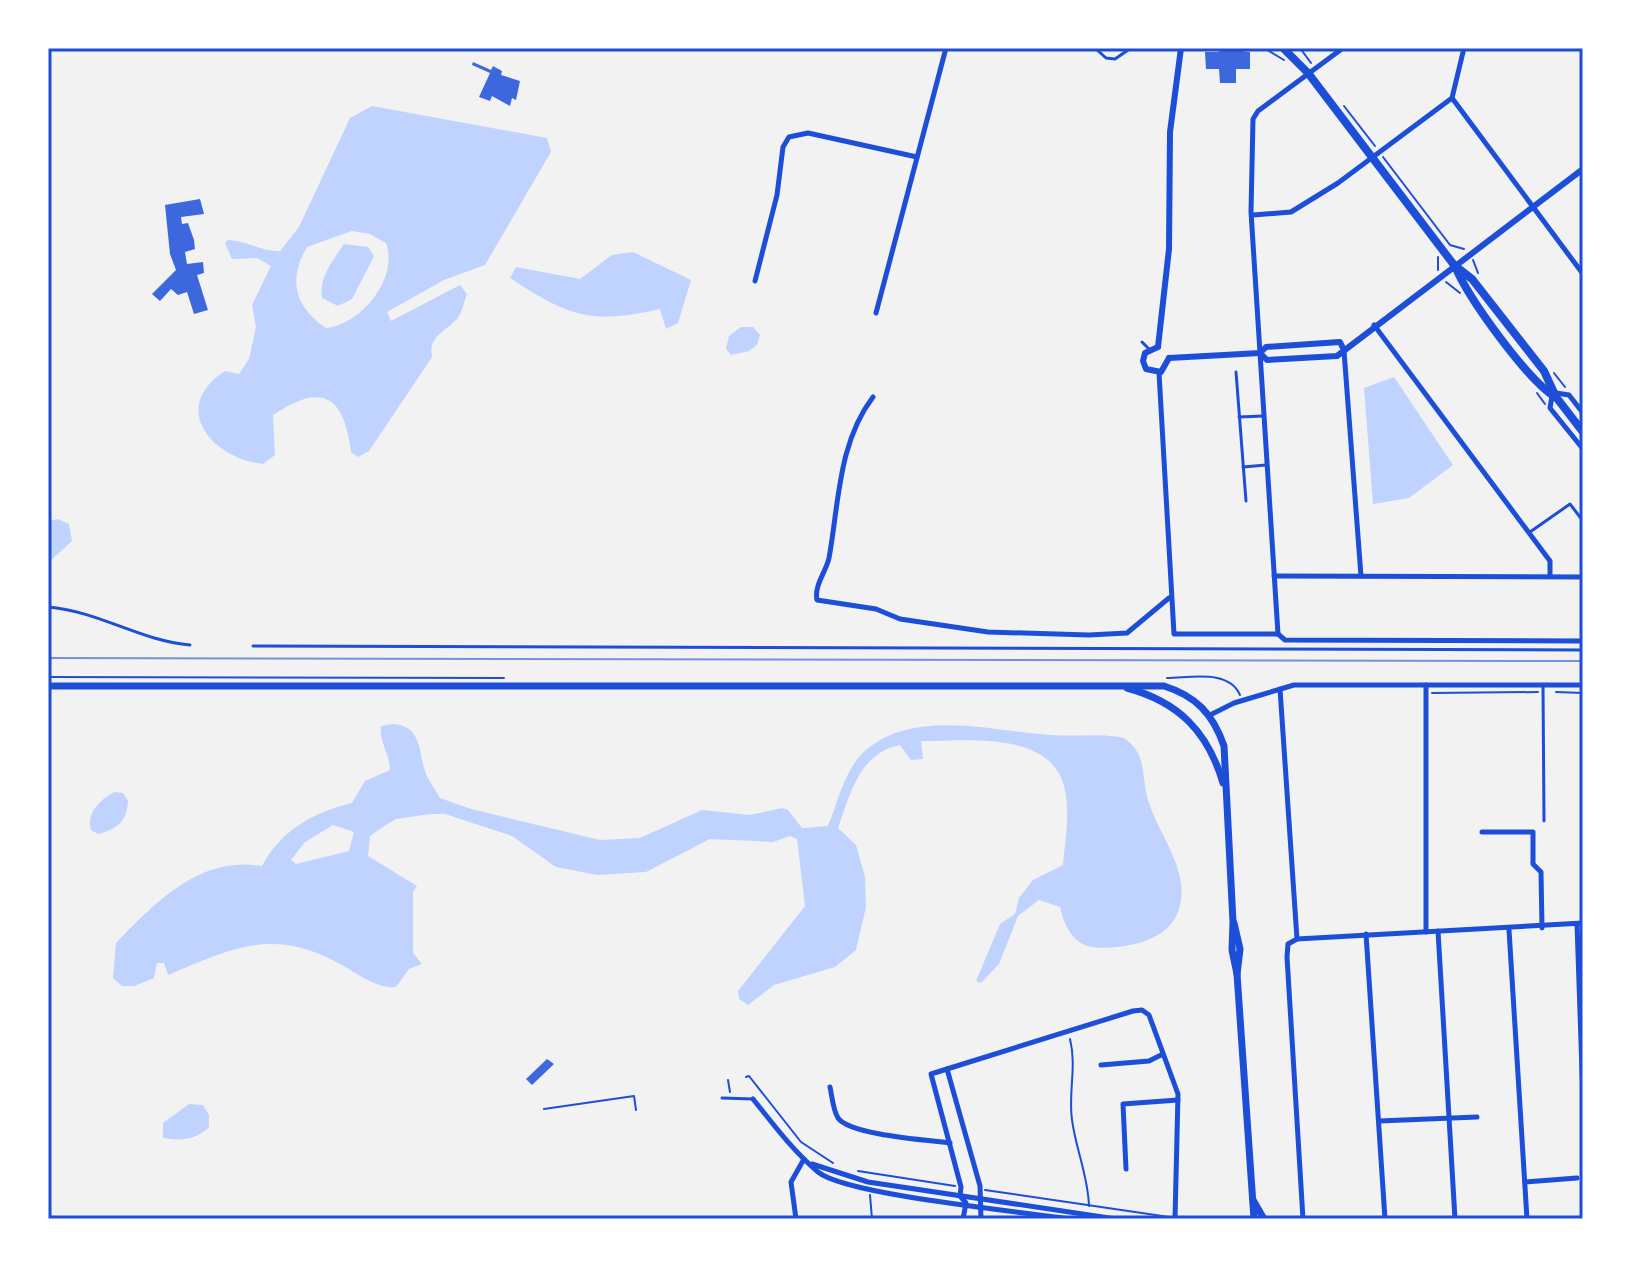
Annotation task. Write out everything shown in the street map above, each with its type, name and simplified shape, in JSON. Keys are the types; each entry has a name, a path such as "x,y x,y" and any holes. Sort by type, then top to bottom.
{"main road":[{"path":"1283,48 1312,71 1454,265 1463,286 1532,376 1555,395 1583,432"},
{"path":"48,686 1164,686 1185,693 1210,715 1218,729 1226,762 1233,922 1240,949 1237,974 1254,1219"},
{"path":"1121,687 1160,699 1186,717 1204,737 1225,790"},
{"path":"1186,717 1187,707 1201,705"},
{"path":"1204,737 1214,736 1218,729"},
{"path":"1253,1200 1264,1219"}],"street":[{"path":"876,313 946,48"},
{"path":"1158,347 1169,249 1170,132 1181,48"},
{"path":"1278,634 1252,215 1253,119 1343,48"},
{"path":"1252,215 1291,212 1376,155 1452,98 1464,48"},
{"path":"1452,98 1583,274"},
{"path":"755,281 777,195 783,147 789,137 808,133 917,157"},
{"path":"1260,353 1267,360 1337,356 1468,253 1583,169"},
{"path":"1374,325 1530,532 1550,561 1550,576"},
{"path":"1158,347 1169,358 1260,353 1266,347 1340,342 1344,350 1361,576"},
{"path":"1158,347 1149,349 1143,358 1144,366 1159,373"},
{"path":"1159,373 1167,368 1169,358"},
{"path":"1159,373 1172,588 1169,598 1174,634 1278,634 1285,640 1583,641"},
{"path":"1583,413 1569,395 1555,395 1550,408 1583,449"},
{"path":"873,397 860,415 847,443 828,560 815,593 817,600 876,609 900,619 988,632 1089,635 1127,633 1169,598"},
{"path":"1274,576 1583,577"},
{"path":"1210,715 1294,685 1583,685"},
{"path":"1426,685 1426,932"},
{"path":"1280,689 1297,939"},
{"path":"1482,832 1533,832 1533,864 1541,872 1542,928"},
{"path":"1303,1219 1287,957 1288,944 1297,939 1509,930 1580,923 1583,1100"},
{"path":"1509,930 1527,1219"},
{"path":"1438,931 1455,1219"},
{"path":"1366,934 1385,1219"},
{"path":"966,1203 960,1196 961,1187 931,1074 1142,1010 1149,1015 1178,1100 1175,1219"},
{"path":"1101,1065 1149,1061 1163,1054"},
{"path":"947,1069 979,1189 978,1198 983,1206 981,1219"},
{"path":"830,1087 836,1116 844,1123 862,1130 950,1143"},
{"path":"753,1099 817,1172 848,1185 1070,1219"},
{"path":"1126,1169 1123,1104 1178,1100"},
{"path":"1379,1121 1477,1117"},
{"path":"796,1219 791,1182 804,1159"},
{"path":"811,1164 868,1182 1116,1219"},
{"path":"1525,1182 1577,1178"},
{"path":"963,1219 966,1203"}],"lane":[{"path":"1095,48 1106,58 1115,59 1131,48"},
{"path":"1142,342 1149,349"},
{"path":"1236,372 1246,501"},
{"path":"1239,417 1263,416"},
{"path":"1243,467 1266,465"},
{"path":"1530,532 1570,504 1583,521"},
{"path":"48,607 82,613 153,638 190,645"},
{"path":"1173,648 1174,634"},
{"path":"253,646 1583,650"},
{"path":"1543,685 1544,821"},
{"path":"722,1098 753,1099"}],"path":[{"path":"1264,48 1285,61"},
{"path":"1300,48 1312,71"},
{"path":"1343,104 1376,155 1450,245 1468,253 1480,277"},
{"path":"1468,253 1472,243"},
{"path":"1546,692 1583,693"},
{"path":"1070,1039 1074,1061 1070,1097 1072,1124 1088,1181 1088,1215"},
{"path":"746,1077 749,1076 773,1102 801,1142 836,1164"},
{"path":"728,1080 730,1097"},
{"path":"544,1109 634,1096 636,1110"},
{"path":"852,1170 961,1187"},
{"path":"979,1189 1175,1219"},
{"path":"870,1194 872,1219"}],"water":[{"path":"372,106 547,138 551,152 485,265 444,280 387,312 391,321 460,285 467,294 459,317 435,339 432,357 369,451 358,457 351,452 343,418 328,400 317,397 290,405 273,415 275,455 263,464 244,460 227,452 204,429 199,415 200,400 208,385 225,371 239,374 249,359 256,327 252,305 271,266 257,258 232,259 225,243 235,241 280,251 299,227 350,118","holes":["352,231 370,234 386,243 389,257 382,284 364,309 339,325 326,328 307,311 297,292 297,270 301,259 307,247"]},
{"path":"344,244 368,247 374,256 352,299 338,306 322,298 322,290 328,269"},
{"path":"633,252 691,280 678,323 666,329 660,309 615,316 580,314 548,301 510,278 516,267 580,279 612,255"},
{"path":"741,327 753,327 760,335 757,345 749,351 731,355 726,349 729,336"},
{"path":"1394,377 1453,465 1409,498 1373,504 1364,388"},
{"path":"58,519 69,524 72,541 48,563 48,521"},
{"path":"955,725 1051,735 1124,738 1141,759 1149,803 1179,873 1181,898 1173,922 1155,937 1131,945 1098,948 1076,940 1060,907 1039,900 1018,916 999,964 981,983 976,981 1000,924 1015,914 1019,898 1033,880 1063,865 1067,818 1065,790 1057,771 1044,757 1027,748 984,741 921,741 923,759 911,760 900,745 886,750 866,766 852,789 838,828 856,845 865,877 866,907 856,950 835,967 774,985 748,1005 739,999 738,991 805,906 797,839 790,836 773,842 710,839 646,872 597,875 556,867 512,836 445,814 396,819 370,836 368,856 417,886 413,892 413,953 422,964 409,969 396,987 374,983 316,953 273,944 233,950 168,975 164,963 157,963 154,978 134,986 122,986 113,978 116,943 180,885 218,868 262,866 289,832 324,812 352,803 365,781 390,770 381,726 403,726 415,735 426,774 440,798 471,809 600,840 640,838 702,810 750,815 782,808 788,810 802,828 828,826 852,766 866,750 886,737 907,729","holes":["333,825 354,832 349,851 296,864 291,860 305,842"]},
{"path":"114,792 123,793 128,801 126,814 116,827 98,834 91,830 90,818 99,803"},
{"path":"189,1104 203,1105 209,1115 209,1127 199,1135 188,1138 163,1138 163,1123"}],"building":[{"path":"1219,48 1250,52 1250,69 1236,69 1236,83 1220,83 1219,69 1206,69 1205,52 1219,52"},
{"path":"473,62 491,70 493,66 502,71 501,75 520,81 516,100 512,98 510,106 492,96 490,101 479,97 490,73 472,65"},
{"path":"200,199 204,214 181,217 182,224 188,223 194,240 195,249 185,252 187,264 203,262 204,273 197,275 208,310 194,314 187,292 178,295 171,289 160,301 152,294 176,270 170,254 165,205"},
{"path":"547,1059 554,1064 532,1085 526,1079"}],"railway":[{"path":"48,658 1583,661"}]}
